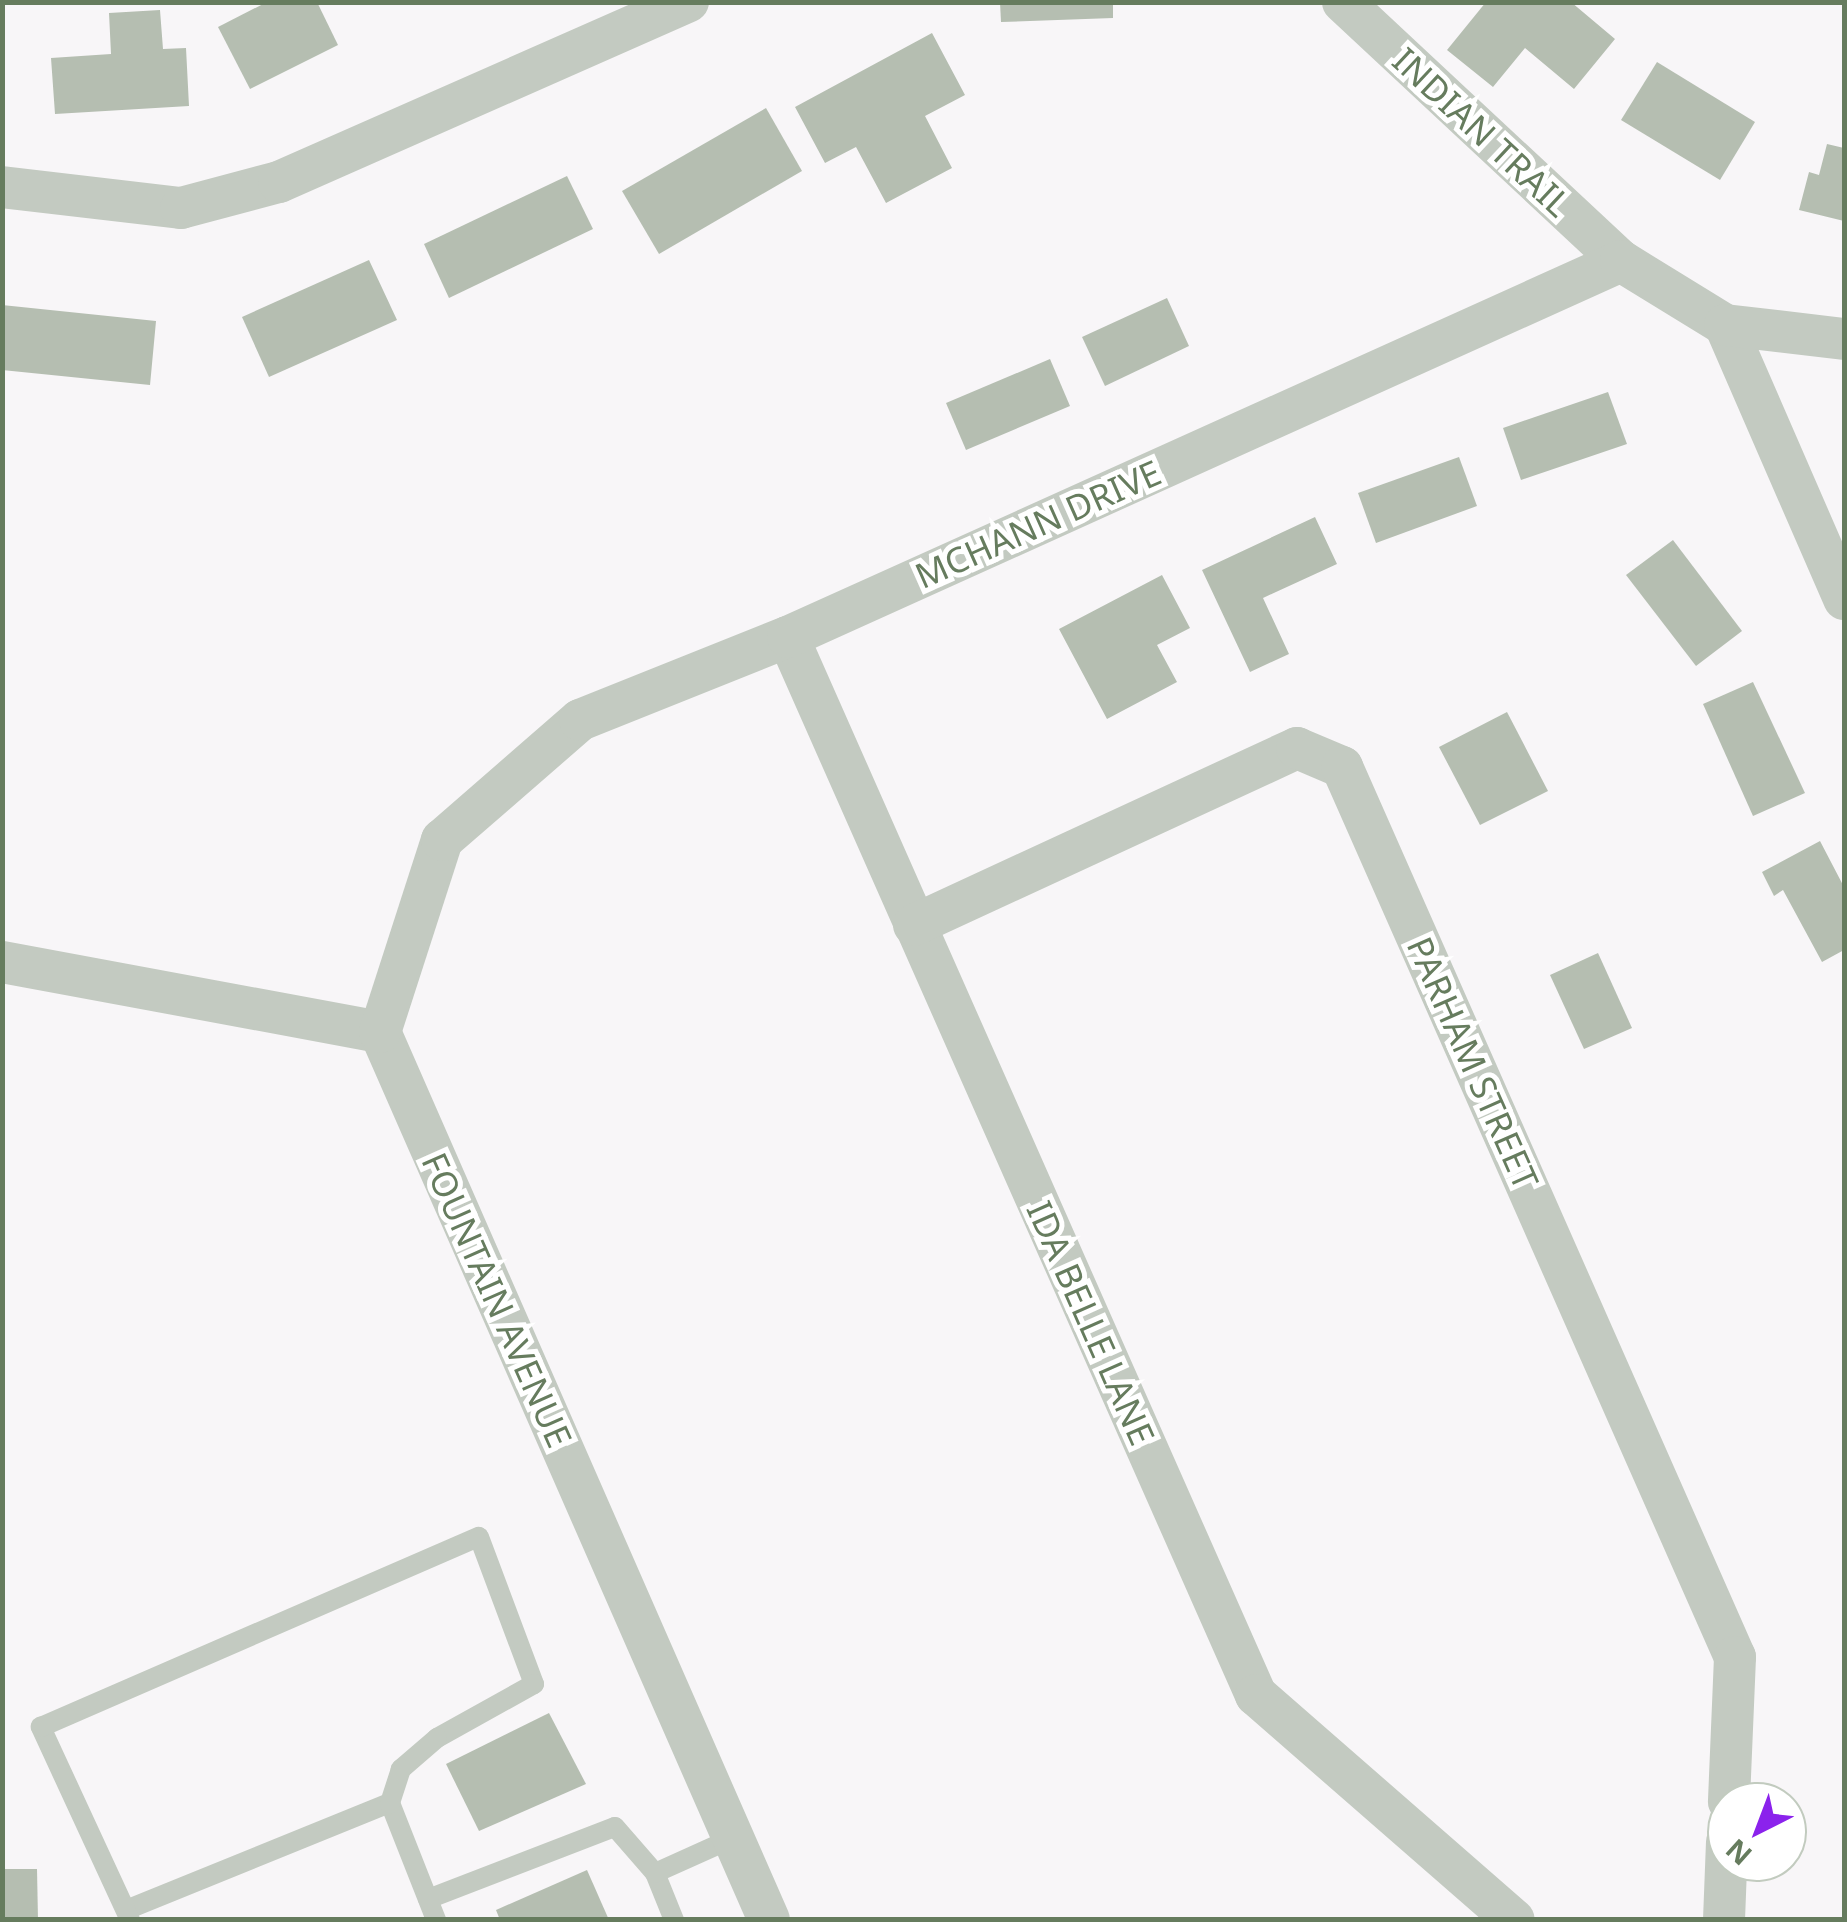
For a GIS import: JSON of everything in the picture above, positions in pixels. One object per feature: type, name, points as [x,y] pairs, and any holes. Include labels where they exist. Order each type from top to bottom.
[{"type":"street","points":[[2,187],[181,208],[279,182],[688,2]]},
{"type":"street","name":"INDIAN TRAIL","points":[[1343,2],[1621,260]]},
{"type":"street","points":[[1621,260],[1725,324],[1844,339]]},
{"type":"street","name":"MCHANN DRIVE","points":[[380,1032],[442,840],[580,720],[788,637],[1621,260]]},
{"type":"street","points":[[1725,324],[1844,598]]},
{"type":"street","name":"IDA BELLE LANE","points":[[788,637],[1256,1694],[1514,1920]]},
{"type":"street","name":"PARHAM STREET","points":[[914,926],[1297,748],[1342,767],[1734,1658],[1729,1782]]},
{"type":"street","points":[[2,962],[380,1032]]},
{"type":"street","name":"FOUNTAIN AVENUE","points":[[380,1032],[768,1920]]},
{"type":"street","points":[[1724,1920],[1725,1882]]},
{"type":"lane","points":[[390,1802],[128,1914],[41,1727],[479,1538],[534,1684],[437,1738],[401,1769],[390,1802],[436,1920]]},
{"type":"lane","points":[[428,1899],[615,1826],[655,1872],[674,1920]]},
{"type":"lane","points":[[655,1872],[733,1838]]},
{"type":"building","points":[[267,2],[317,2],[338,45],[250,89],[218,27]]},
{"type":"building","points":[[1000,2],[1113,2],[1113,18],[1001,22]]},
{"type":"building","points":[[1486,2],[1571,2],[1615,39],[1574,89],[1525,48],[1493,87],[1447,50]]},
{"type":"building","points":[[160,10],[163,49],[186,48],[189,106],[55,114],[51,58],[111,54],[109,13]]},
{"type":"building","points":[[932,33],[965,95],[925,116],[952,168],[886,203],[856,147],[825,163],[795,107]]},
{"type":"building","points":[[1657,62],[1755,122],[1720,180],[1621,120]]},
{"type":"building","points":[[766,108],[802,171],[659,254],[622,191]]},
{"type":"building","points":[[1827,144],[1844,148],[1844,221],[1799,210],[1809,172],[1819,175]]},
{"type":"building","points":[[567,176],[593,229],[449,298],[424,244]]},
{"type":"building","points":[[369,260],[397,320],[269,377],[242,317]]},
{"type":"building","points":[[1167,298],[1189,346],[1105,386],[1082,337]]},
{"type":"building","points":[[2,305],[156,321],[150,385],[2,370]]},
{"type":"building","points":[[1050,359],[1070,406],[966,450],[946,403]]},
{"type":"building","points":[[1608,392],[1627,444],[1521,480],[1503,428]]},
{"type":"building","points":[[1459,457],[1477,506],[1376,543],[1358,493]]},
{"type":"building","points":[[1315,517],[1337,564],[1263,598],[1289,654],[1250,672],[1202,570]]},
{"type":"building","points":[[1673,540],[1742,631],[1696,666],[1626,575]]},
{"type":"building","points":[[1162,575],[1190,628],[1157,645],[1177,682],[1107,719],[1059,629]]},
{"type":"building","points":[[1753,682],[1805,793],[1753,816],[1703,704]]},
{"type":"building","points":[[1507,712],[1548,791],[1480,825],[1439,747]]},
{"type":"building","points":[[1820,841],[1844,887],[1844,950],[1822,962],[1783,890],[1774,896],[1762,872]]},
{"type":"building","points":[[1598,953],[1632,1028],[1584,1049],[1550,975]]},
{"type":"building","points":[[549,1713],[586,1784],[479,1831],[446,1764]]},
{"type":"building","points":[[2,1869],[37,1869],[38,1920],[2,1920]]},
{"type":"building","points":[[587,1870],[609,1920],[500,1920],[496,1910]]}]
